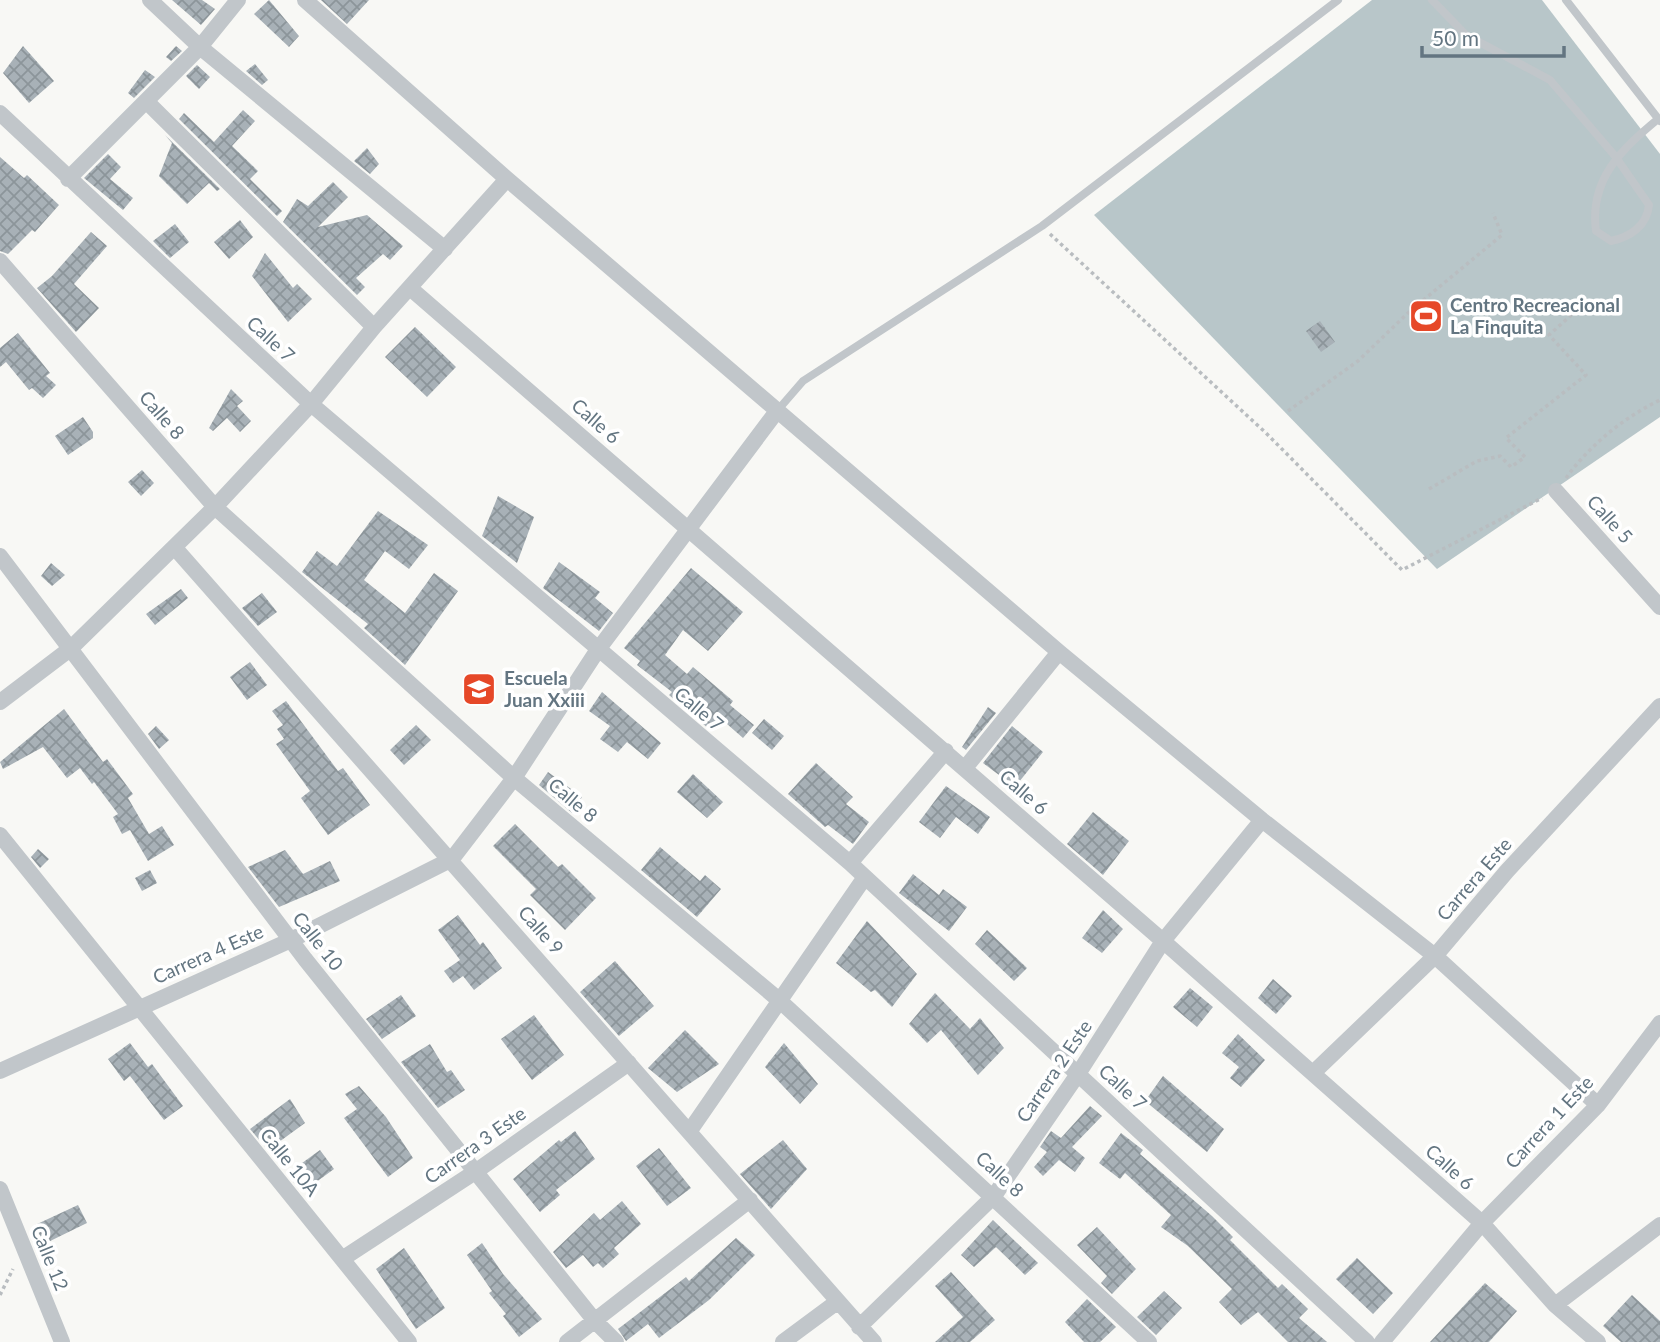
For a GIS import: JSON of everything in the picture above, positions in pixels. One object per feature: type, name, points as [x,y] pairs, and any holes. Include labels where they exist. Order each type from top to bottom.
[{"type":"street","points":[[150,0],[200,47],[445,249]]},
{"type":"street","points":[[68,179],[200,47],[238,0]]},
{"type":"street","points":[[305,0],[507,179],[1059,652],[1262,820],[1434,956],[1598,1105]]},
{"type":"street","points":[[147,102],[374,327]]},
{"type":"street","name":"Calle 7","points":[[0,113],[311,404],[597,651],[850,863],[1367,1342]]},
{"type":"street","points":[[0,702],[70,649],[215,507],[311,404],[374,327],[507,179]]},
{"type":"street","name":"Calle 8","points":[[0,261],[215,507],[514,778],[779,1000],[994,1196],[1140,1338]]},
{"type":"street","name":"Calle 6","points":[[410,288],[946,751],[1313,1073],[1482,1223],[1555,1305],[1598,1342]]},
{"type":"street","name":"Carrera 4 Este","points":[[0,1071],[291,940],[452,859],[514,778],[597,651],[777,411]]},
{"type":"street","name":"Calle 5","points":[[1556,491],[1660,607]]},
{"type":"street","name":"Calle 9","points":[[175,548],[452,859],[874,1342]]},
{"type":"street","name":"Calle 10","points":[[0,556],[291,940],[594,1321],[617,1342]]},
{"type":"street","points":[[965,768],[1059,652]]},
{"type":"street","name":"Carrera Este","points":[[1313,1073],[1434,956],[1507,871],[1660,706]]},
{"type":"street","points":[[850,863],[946,751]]},
{"type":"street","name":"Carrera 2 Este","points":[[859,1327],[994,1196],[1078,1074],[1163,941],[1262,820]]},
{"type":"street","name":"Calle 10A","points":[[0,835],[409,1342]]},
{"type":"street","points":[[689,1132],[865,877]]},
{"type":"street","name":"Carrera 1 Este","points":[[1382,1342],[1482,1223],[1598,1105],[1660,1023]]},
{"type":"street","name":"Carrera 3 Este","points":[[342,1259],[475,1172],[629,1063]]},
{"type":"street","name":"Calle 12","points":[[0,1189],[62,1342]]},
{"type":"street","points":[[567,1342],[750,1200]]},
{"type":"street","points":[[1555,1305],[1660,1225]]},
{"type":"street","points":[[783,1342],[837,1302]]},
{"type":"lane","points":[[777,411],[803,381],[1042,226],[1338,0]]},
{"type":"lane","points":[[1432,0],[1466,35],[1550,80],[1615,156],[1649,205],[1647,216],[1628,238],[1611,241],[1596,231],[1593,211],[1615,156],[1659,120],[1566,0]]},
{"type":"path","points":[[1287,411],[1358,361],[1409,312],[1502,235],[1493,212]]},
{"type":"path","points":[[1042,226],[1266,433],[1402,570],[1556,491],[1583,455],[1636,412],[1660,400]]},
{"type":"path","points":[[1429,488],[1477,461],[1500,456],[1511,467],[1525,457],[1506,438],[1586,375],[1549,335],[1578,309]]},
{"type":"path","points":[[0,1296],[23,1249]]},
{"type":"shaded area","name":"Centro Recreacional La Finquita","points":[[1372,0],[1542,0],[1660,154],[1660,417],[1437,569],[1094,215]]},
{"type":"building","points":[[172,0],[202,0],[215,9],[201,25]]},
{"type":"building","points":[[269,0],[299,36],[289,47],[254,14]]},
{"type":"building","points":[[321,0],[369,0],[347,24]]},
{"type":"building","points":[[23,46],[54,81],[29,103],[3,73]]},
{"type":"building","points":[[176,46],[182,51],[171,61],[166,57]]},
{"type":"building","points":[[255,64],[268,80],[262,85],[246,71]]},
{"type":"building","points":[[197,65],[210,77],[199,89],[186,76]]},
{"type":"building","points":[[145,70],[155,77],[134,98],[128,93]]},
{"type":"building","points":[[243,110],[255,121],[232,146],[258,171],[250,179],[282,211],[277,216],[179,119],[184,113],[214,142]]},
{"type":"building","points":[[165,135],[220,189],[217,191],[209,183],[187,204],[159,176],[172,143]]},
{"type":"building","points":[[367,148],[379,164],[370,174],[354,161]]},
{"type":"building","points":[[108,154],[121,167],[110,179],[133,198],[123,210],[84,178]]},
{"type":"building","points":[[0,157],[24,178],[27,175],[59,205],[35,232],[32,230],[8,254],[0,251]]},
{"type":"building","points":[[333,182],[348,197],[318,227],[367,215],[403,246],[390,260],[383,254],[356,278],[365,287],[357,295],[283,222],[297,199],[308,206]]},
{"type":"building","points":[[240,220],[253,237],[229,259],[214,242]]},
{"type":"building","points":[[175,224],[189,242],[170,258],[153,241]]},
{"type":"building","points":[[91,232],[107,246],[74,284],[99,308],[76,332],[37,288],[52,276]]},
{"type":"building","points":[[265,253],[293,288],[297,284],[312,299],[288,322],[252,276]]},
{"type":"building","points":[[1320,321],[1335,342],[1321,352],[1306,331]]},
{"type":"building","points":[[415,327],[456,367],[427,397],[385,357]]},
{"type":"building","points":[[18,333],[50,373],[46,376],[56,385],[43,398],[32,388],[29,390],[6,362],[0,367],[0,348]]},
{"type":"building","points":[[231,389],[243,401],[237,406],[251,421],[240,432],[227,418],[213,431],[209,428]]},
{"type":"building","points":[[83,417],[93,432],[93,438],[68,455],[55,436]]},
{"type":"building","points":[[142,470],[154,483],[141,496],[128,482]]},
{"type":"building","points":[[498,496],[534,517],[517,563],[482,536]]},
{"type":"building","points":[[378,511],[428,545],[409,569],[385,551],[364,580],[405,613],[434,573],[458,591],[405,665],[364,628],[368,624],[302,572],[317,551],[337,566]]},
{"type":"building","points":[[559,562],[600,592],[595,598],[613,613],[599,631],[543,588]]},
{"type":"building","points":[[51,563],[65,575],[52,586],[41,576]]},
{"type":"building","points":[[691,568],[743,612],[708,651],[683,630],[665,655],[687,674],[693,667],[733,701],[730,705],[754,725],[743,738],[719,717],[709,729],[669,695],[672,692],[637,665],[640,661],[624,648]]},
{"type":"building","points":[[181,589],[188,598],[155,625],[146,614]]},
{"type":"building","points":[[262,593],[277,612],[258,626],[242,608]]},
{"type":"building","points":[[250,662],[267,685],[247,700],[230,677]]},
{"type":"building","points":[[602,692],[661,743],[648,759],[627,742],[618,752],[600,739],[610,726],[589,711]]},
{"type":"building","points":[[286,701],[338,771],[343,768],[370,805],[328,835],[301,798],[310,791],[276,744],[284,739],[277,729],[283,725],[272,711]]},
{"type":"building","points":[[988,707],[996,713],[966,750],[962,747]]},
{"type":"building","points":[[64,709],[103,762],[107,759],[133,794],[128,798],[149,834],[162,826],[174,845],[148,861],[130,830],[122,834],[113,817],[118,814],[94,782],[92,784],[80,768],[67,778],[43,747],[3,769],[0,762]]},
{"type":"building","points":[[764,719],[784,736],[772,750],[752,733]]},
{"type":"building","points":[[416,725],[431,740],[404,765],[390,750]]},
{"type":"building","points":[[156,726],[169,740],[159,749],[148,734]]},
{"type":"building","points":[[1012,726],[1043,752],[1015,787],[983,763]]},
{"type":"building","points":[[816,763],[853,797],[846,804],[869,822],[853,844],[828,825],[825,827],[788,794]]},
{"type":"building","points":[[548,772],[582,797],[572,813],[539,785]]},
{"type":"building","points":[[693,774],[723,802],[707,818],[677,792]]},
{"type":"building","points":[[946,786],[990,817],[978,834],[956,817],[940,838],[919,822]]},
{"type":"building","points":[[1093,812],[1129,841],[1103,875],[1067,844]]},
{"type":"building","points":[[515,824],[558,867],[562,864],[596,898],[565,930],[530,895],[536,889],[493,846]]},
{"type":"building","points":[[660,847],[700,881],[705,875],[721,889],[697,917],[641,870]]},
{"type":"building","points":[[38,849],[49,859],[40,868],[31,857]]},
{"type":"building","points":[[285,850],[303,874],[330,861],[340,881],[279,907],[248,867]]},
{"type":"building","points":[[150,870],[157,883],[142,891],[135,878]]},
{"type":"building","points":[[913,874],[939,895],[943,889],[967,907],[949,931],[899,893]]},
{"type":"building","points":[[1103,910],[1123,929],[1102,953],[1082,938]]},
{"type":"building","points":[[458,915],[480,945],[483,942],[502,968],[474,990],[463,976],[453,983],[444,971],[460,960],[438,930]]},
{"type":"building","points":[[867,921],[917,974],[892,1007],[875,990],[871,992],[836,963]]},
{"type":"building","points":[[987,930],[1027,968],[1014,981],[975,944]]},
{"type":"building","points":[[615,961],[654,1006],[619,1036],[580,992]]},
{"type":"building","points":[[1273,979],[1292,996],[1276,1014],[1258,998]]},
{"type":"building","points":[[1190,988],[1213,1007],[1197,1027],[1173,1007]]},
{"type":"building","points":[[935,993],[970,1029],[980,1018],[1004,1048],[978,1075],[941,1030],[927,1043],[909,1024]]},
{"type":"building","points":[[401,995],[416,1016],[382,1039],[366,1019]]},
{"type":"building","points":[[534,1015],[564,1055],[532,1080],[501,1039]]},
{"type":"building","points":[[685,1030],[719,1064],[677,1092],[648,1068]]},
{"type":"building","points":[[1238,1034],[1265,1060],[1241,1087],[1230,1078],[1239,1067],[1222,1053]]},
{"type":"building","points":[[130,1043],[148,1067],[152,1064],[183,1106],[164,1120],[130,1076],[124,1081],[108,1059]]},
{"type":"building","points":[[784,1043],[818,1084],[800,1104],[765,1067]]},
{"type":"building","points":[[430,1044],[447,1072],[451,1070],[465,1090],[438,1108],[401,1062]]},
{"type":"building","points":[[1163,1076],[1224,1129],[1207,1152],[1145,1101]]},
{"type":"building","points":[[359,1086],[386,1117],[413,1158],[388,1177],[344,1118],[357,1109],[345,1094]]},
{"type":"building","points":[[290,1099],[305,1123],[268,1150],[250,1129]]},
{"type":"building","points":[[1090,1106],[1102,1116],[1072,1147],[1085,1158],[1075,1172],[1059,1160],[1043,1176],[1034,1167],[1047,1152],[1040,1147],[1051,1131],[1061,1138]]},
{"type":"building","points":[[575,1131],[595,1159],[556,1190],[560,1195],[540,1212],[513,1179],[559,1140],[561,1142]]},
{"type":"building","points":[[1121,1133],[1143,1150],[1140,1154],[1212,1216],[1233,1237],[1230,1240],[1278,1288],[1282,1284],[1308,1309],[1299,1318],[1327,1342],[1288,1342],[1258,1312],[1241,1325],[1219,1302],[1232,1289],[1188,1246],[1161,1227],[1171,1215],[1125,1173],[1120,1179],[1099,1163]]},
{"type":"building","points":[[783,1140],[807,1169],[771,1209],[740,1174]]},
{"type":"building","points":[[659,1148],[691,1188],[667,1206],[636,1166]]},
{"type":"building","points":[[320,1150],[334,1169],[308,1188],[303,1180],[296,1185],[287,1174]]},
{"type":"building","points":[[622,1201],[641,1224],[614,1248],[619,1254],[603,1268],[598,1263],[593,1267],[583,1255],[566,1268],[553,1252],[594,1213],[600,1220]]},
{"type":"building","points":[[78,1205],[87,1223],[44,1244],[35,1225]]},
{"type":"building","points":[[993,1220],[1038,1263],[1025,1275],[996,1247],[974,1267],[961,1255]]},
{"type":"building","points":[[1097,1227],[1136,1269],[1112,1294],[1101,1283],[1107,1276],[1077,1245]]},
{"type":"building","points":[[736,1238],[755,1255],[709,1300],[659,1338],[648,1324],[626,1341],[618,1329],[686,1277],[689,1281]]},
{"type":"building","points":[[482,1243],[503,1274],[542,1319],[519,1337],[503,1316],[506,1314],[489,1293],[492,1291],[467,1255]]},
{"type":"building","points":[[404,1248],[445,1308],[416,1329],[376,1269]]},
{"type":"building","points":[[1357,1258],[1393,1293],[1373,1314],[1336,1279]]},
{"type":"building","points":[[951,1272],[995,1320],[970,1342],[935,1342],[963,1317],[935,1286]]},
{"type":"building","points":[[1485,1283],[1517,1311],[1489,1342],[1430,1342]]},
{"type":"building","points":[[1164,1291],[1182,1308],[1156,1335],[1137,1317]]},
{"type":"building","points":[[1632,1295],[1660,1321],[1660,1342],[1621,1342],[1603,1326]]},
{"type":"building","points":[[1087,1299],[1116,1327],[1100,1342],[1084,1342],[1065,1322]]},
{"type":"place","name":"Centro Recreacional La Finquita","points":[[1426,316]]},
{"type":"place","name":"Escuela Juan Xxiii","points":[[479,689]]}]
